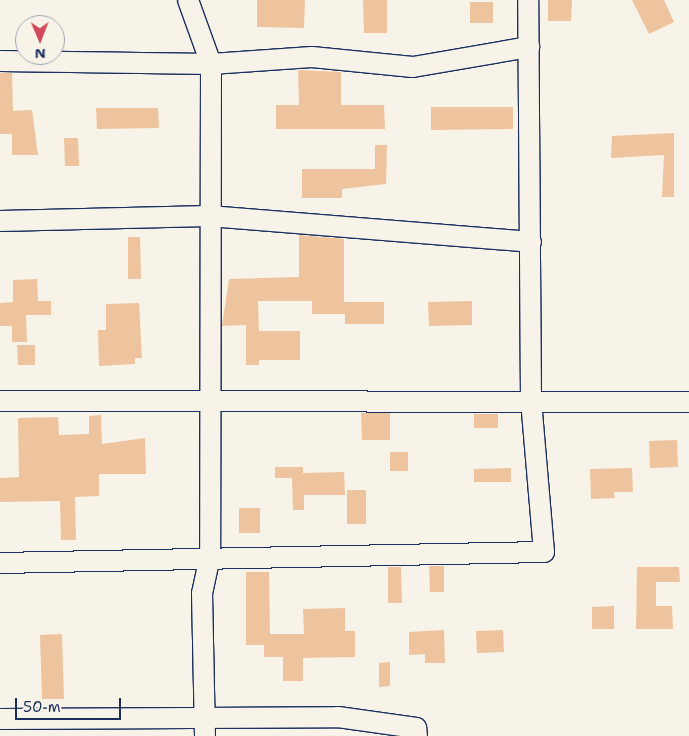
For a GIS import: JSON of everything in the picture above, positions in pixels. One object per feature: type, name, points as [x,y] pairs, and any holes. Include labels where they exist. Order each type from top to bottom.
[{"type":"street","points":[[188,0],[211,64],[209,216],[213,399],[210,556],[202,593],[205,727]]},
{"type":"street","points":[[0,563],[210,556],[544,552],[532,399],[528,0]]},
{"type":"street","points":[[0,62],[211,64],[312,57],[413,67],[529,47]]},
{"type":"street","points":[[0,221],[209,216],[531,242]]},
{"type":"street","points":[[0,401],[532,399],[689,402]]},
{"type":"street","points":[[0,719],[205,727],[338,717],[416,728],[417,736]]},
{"type":"building","points":[[257,0],[305,0],[304,28],[257,27]]},
{"type":"building","points":[[363,0],[387,0],[387,33],[364,33]]},
{"type":"building","points":[[548,0],[572,0],[571,21],[548,21]]},
{"type":"building","points":[[632,0],[664,0],[674,22],[649,34]]},
{"type":"building","points":[[470,2],[493,2],[493,23],[470,23]]},
{"type":"building","points":[[298,70],[341,72],[341,105],[384,105],[385,129],[276,129],[276,105],[299,105]]},
{"type":"building","points":[[0,73],[12,73],[13,111],[32,110],[38,155],[12,155],[12,134],[0,134]]},
{"type":"building","points":[[431,107],[513,107],[513,129],[431,130]]},
{"type":"building","points":[[96,108],[158,108],[159,128],[97,129]]},
{"type":"building","points":[[674,133],[674,197],[662,197],[664,155],[611,158],[612,136]]},
{"type":"building","points":[[64,138],[78,138],[79,166],[65,166]]},
{"type":"building","points":[[375,145],[387,145],[386,184],[342,189],[342,198],[302,198],[302,169],[375,169]]},
{"type":"building","points":[[299,235],[344,239],[344,302],[384,302],[384,324],[345,324],[345,314],[312,314],[312,301],[258,301],[259,331],[300,331],[300,360],[259,360],[259,365],[246,365],[246,325],[222,326],[229,279],[299,277]]},
{"type":"building","points":[[128,237],[140,237],[141,279],[128,279]]},
{"type":"building","points":[[37,279],[38,301],[51,301],[51,315],[26,315],[27,342],[12,342],[12,326],[0,326],[0,303],[13,302],[13,280]]},
{"type":"building","points":[[472,301],[472,325],[429,326],[428,302]]},
{"type":"building","points":[[139,303],[142,358],[135,358],[135,364],[99,366],[98,330],[106,330],[106,304]]},
{"type":"building","points":[[17,345],[35,345],[35,365],[18,365]]},
{"type":"building","points":[[361,413],[390,413],[390,440],[362,440]]},
{"type":"building","points":[[474,414],[498,414],[498,428],[474,428]]},
{"type":"building","points":[[101,415],[102,444],[145,438],[146,474],[99,474],[99,496],[75,497],[76,540],[61,540],[60,501],[0,502],[0,478],[19,477],[18,418],[58,417],[59,435],[89,434],[89,416]]},
{"type":"building","points":[[677,440],[678,467],[650,468],[649,441]]},
{"type":"building","points":[[390,452],[408,452],[408,471],[390,471]]},
{"type":"building","points":[[275,467],[303,467],[303,473],[344,472],[345,495],[304,495],[304,510],[293,510],[292,478],[275,478]]},
{"type":"building","points":[[511,468],[511,482],[474,482],[474,469]]},
{"type":"building","points":[[632,468],[633,492],[614,492],[615,498],[591,499],[590,469]]},
{"type":"building","points":[[347,490],[366,490],[366,524],[347,524]]},
{"type":"building","points":[[239,508],[260,508],[260,533],[239,533]]},
{"type":"building","points":[[429,566],[444,566],[444,592],[430,592]]},
{"type":"building","points":[[388,567],[401,567],[402,603],[388,603]]},
{"type":"building","points":[[637,567],[679,567],[680,582],[656,582],[656,606],[672,606],[673,629],[636,629]]},
{"type":"building","points":[[246,572],[269,572],[270,634],[304,634],[303,609],[345,608],[345,631],[355,631],[355,657],[303,658],[303,681],[283,681],[283,657],[264,657],[264,645],[246,645]]},
{"type":"building","points":[[614,606],[614,629],[592,629],[592,607]]},
{"type":"building","points":[[444,630],[445,663],[425,663],[425,654],[409,655],[409,632]]},
{"type":"building","points":[[503,630],[504,652],[477,653],[476,631]]},
{"type":"building","points":[[62,634],[64,699],[42,699],[40,635]]},
{"type":"building","points":[[390,662],[390,686],[379,687],[379,663]]}]
